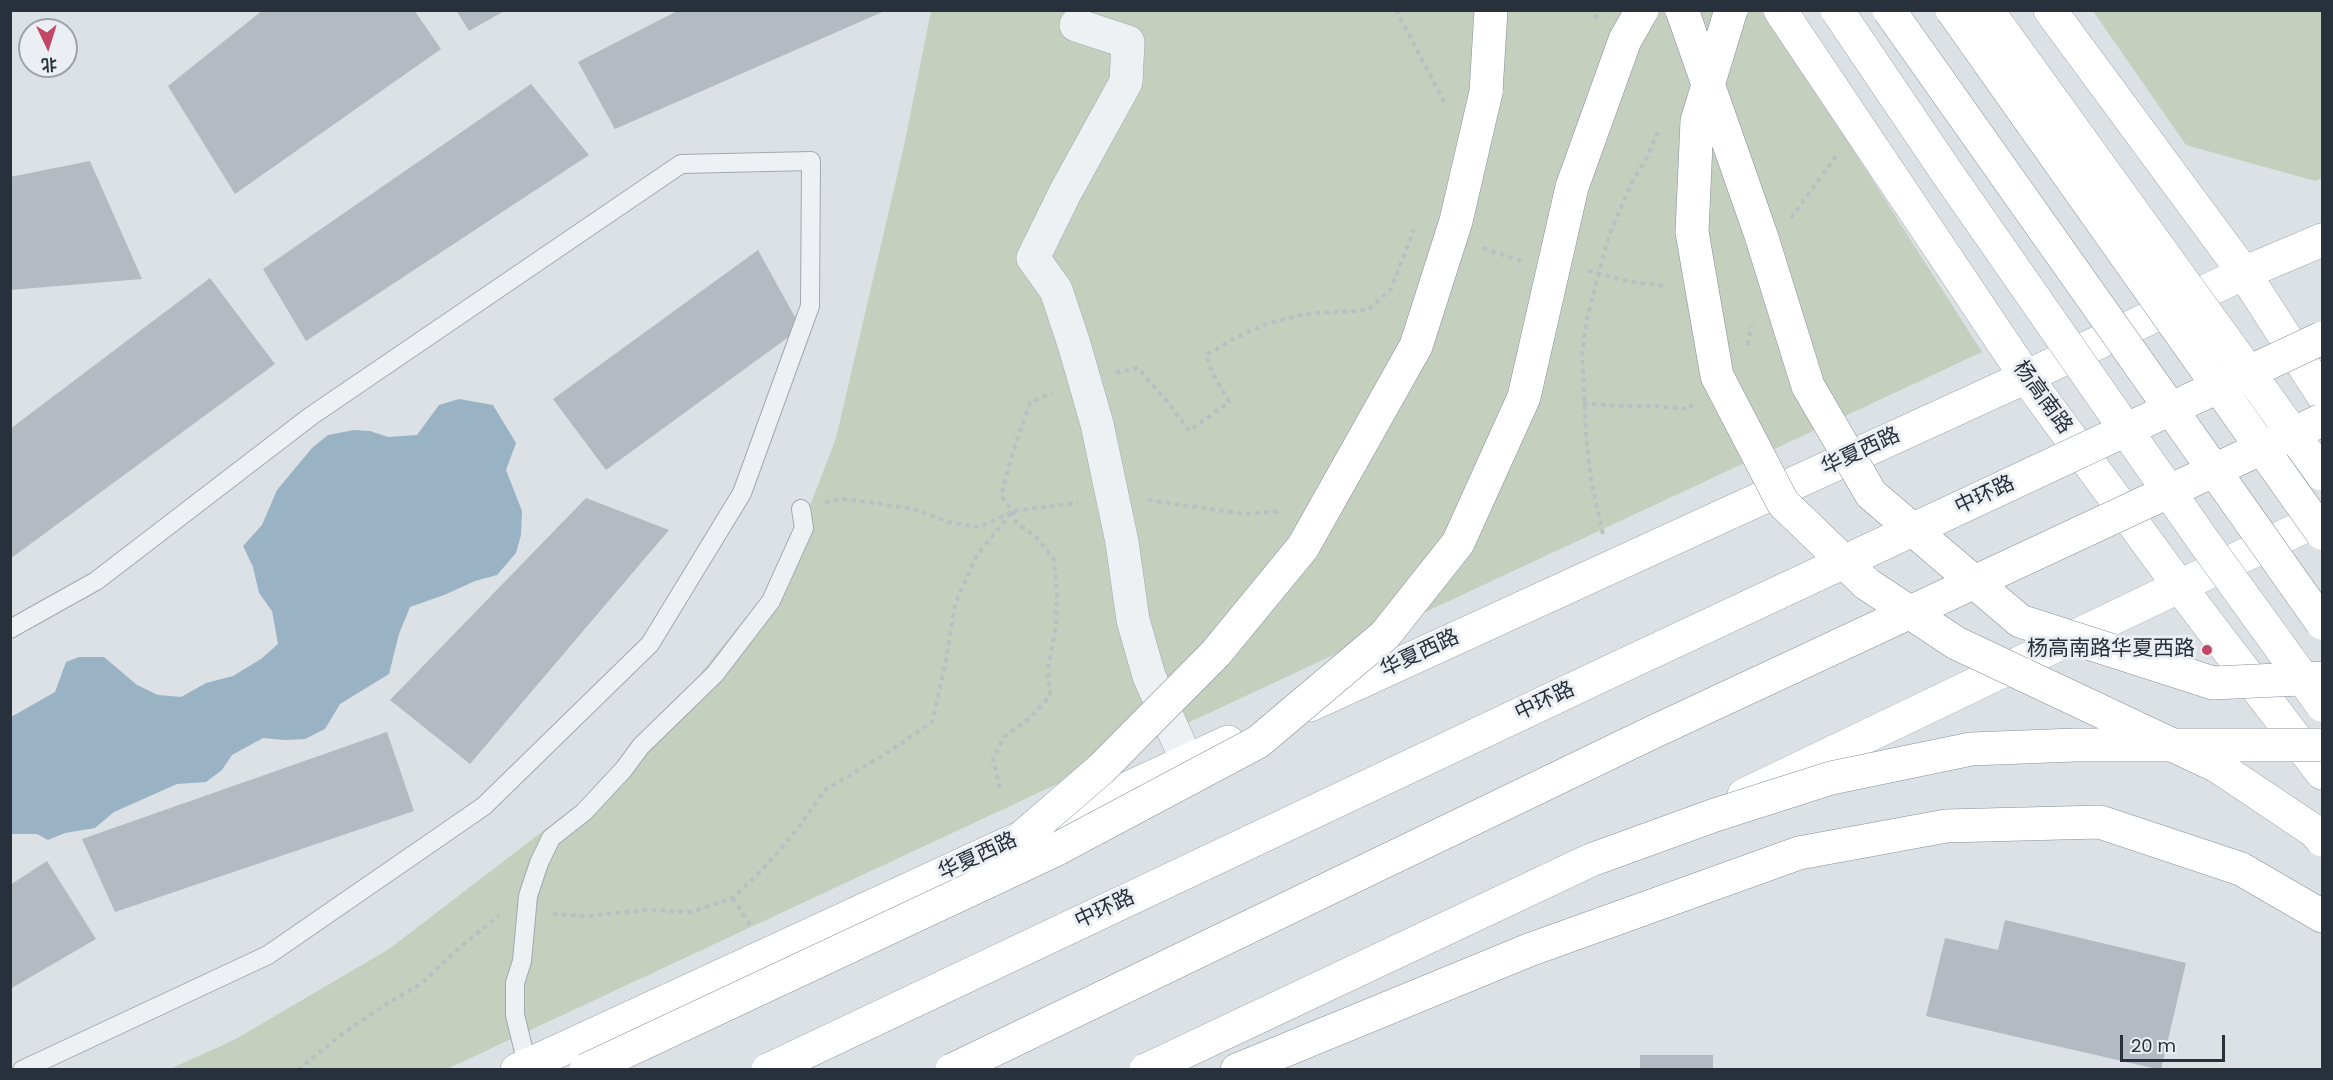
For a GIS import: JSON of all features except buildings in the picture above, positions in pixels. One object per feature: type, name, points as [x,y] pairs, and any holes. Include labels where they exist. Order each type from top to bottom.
[{"type":"main road","points":[[952,897],[1101,769],[1216,653],[1303,547],[1416,346],[1456,220],[1486,92],[1491,10]]},
{"type":"main road","points":[[586,1070],[1057,849],[1258,742],[1385,635],[1458,543],[1524,397],[1572,187],[1625,40],[1642,10]]},
{"type":"main road","points":[[1682,10],[1761,235],[1808,386],[1871,494],[2020,621],[2213,683],[2322,678]]},
{"type":"main road","points":[[1731,10],[1697,121],[1692,232],[1717,376],[1783,503],[1867,584],[1956,643],[2217,766],[2314,831],[2322,840]]},
{"type":"main road","name":"杨高南路","points":[[1780,10],[2026,377],[2180,587],[2322,773]]},
{"type":"main road","points":[[1837,10],[2195,529],[2322,705]]},
{"type":"main road","points":[[1889,10],[2322,623]]},
{"type":"main road","points":[[1952,10],[2322,533]]},
{"type":"main road","points":[[1987,10],[2322,474]]},
{"type":"main road","points":[[2050,10],[2244,273],[2322,394]]},
{"type":"main road","name":"华夏西路","points":[[522,1067],[2026,377],[2244,273],[2322,240]]},
{"type":"main road","name":"中环路","points":[[768,1070],[2322,338]]},
{"type":"main road","points":[[952,1070],[1651,733],[2322,420]]},
{"type":"main road","points":[[1165,1070],[2322,518]]},
{"type":"main road","points":[[1146,1070],[1591,860],[1715,815],[1831,778],[1971,748],[2075,745],[2322,745]]},
{"type":"main road","points":[[1237,1070],[1529,950],[1799,853],[1946,826],[2100,822],[2241,869],[2322,916]]},
{"type":"street","points":[[1076,25],[1128,42],[1126,82],[1066,191],[1033,258],[1056,290],[1085,381],[1097,424],[1122,542],[1132,620],[1149,676],[1187,761]]},
{"type":"lane","points":[[10,629],[96,581],[311,416],[681,164],[811,161],[810,306],[742,493],[650,644],[484,806],[268,955],[22,1070]]},
{"type":"lane","points":[[522,1067],[515,1015],[515,983],[522,961],[528,896],[539,863],[551,838],[584,812],[618,776],[641,746],[715,674],[771,601],[804,528],[801,509]]},
{"type":"path","points":[[1396,10],[1450,112]]},
{"type":"path","points":[[1594,21],[1598,10]]},
{"type":"path","points":[[1611,566],[1591,480],[1583,403],[1582,352],[1588,314],[1609,235],[1656,135],[1669,123]]},
{"type":"path","points":[[1000,788],[993,759],[1004,737],[1032,716],[1050,696],[1048,669],[1056,626],[1057,596],[1054,559],[1036,537],[1016,522],[1013,511],[1001,496],[1029,403],[1060,387],[1138,368],[1189,431],[1229,402],[1213,374],[1206,355],[1264,325],[1304,314],[1368,310],[1391,289],[1416,226]]},
{"type":"path","points":[[1480,248],[1523,262],[1525,250]]},
{"type":"path","points":[[1577,270],[1598,273]]},
{"type":"path","points":[[1583,403],[1689,409],[1695,400]]},
{"type":"path","points":[[801,509],[842,499],[916,510],[948,522],[979,527],[1013,511],[1112,499],[1160,501],[1199,509],[1245,514],[1290,511]]},
{"type":"path","points":[[298,1070],[341,1035],[421,984],[461,946],[505,911],[589,916],[645,910],[690,912],[733,898],[763,869],[795,832],[825,790],[887,753],[932,722],[945,666],[955,604],[977,555],[1013,511]]},
{"type":"green space","points":[[931,11],[1761,11],[1786,44],[1982,352],[447,1069],[168,1070],[234,1040],[389,949],[624,769],[787,566],[836,438],[904,146]]},
{"type":"green space","points":[[2093,11],[2322,11],[2322,178],[2315,181],[2186,145]]},
{"type":"water","points":[[459,399],[493,405],[516,443],[506,470],[522,511],[521,535],[516,553],[497,575],[475,581],[410,607],[399,634],[389,674],[340,704],[325,729],[305,739],[263,738],[232,755],[222,770],[206,782],[177,784],[114,812],[95,828],[65,833],[48,840],[37,834],[11,834],[11,717],[55,692],[66,662],[79,657],[104,657],[137,685],[158,695],[181,697],[206,683],[233,676],[261,659],[278,644],[272,611],[259,593],[253,567],[243,546],[262,525],[277,490],[312,448],[328,435],[354,430],[370,431],[388,437],[417,435],[439,405]]},
{"type":"place","name":"杨高南路华夏西路","points":[[2207,650]]}]
